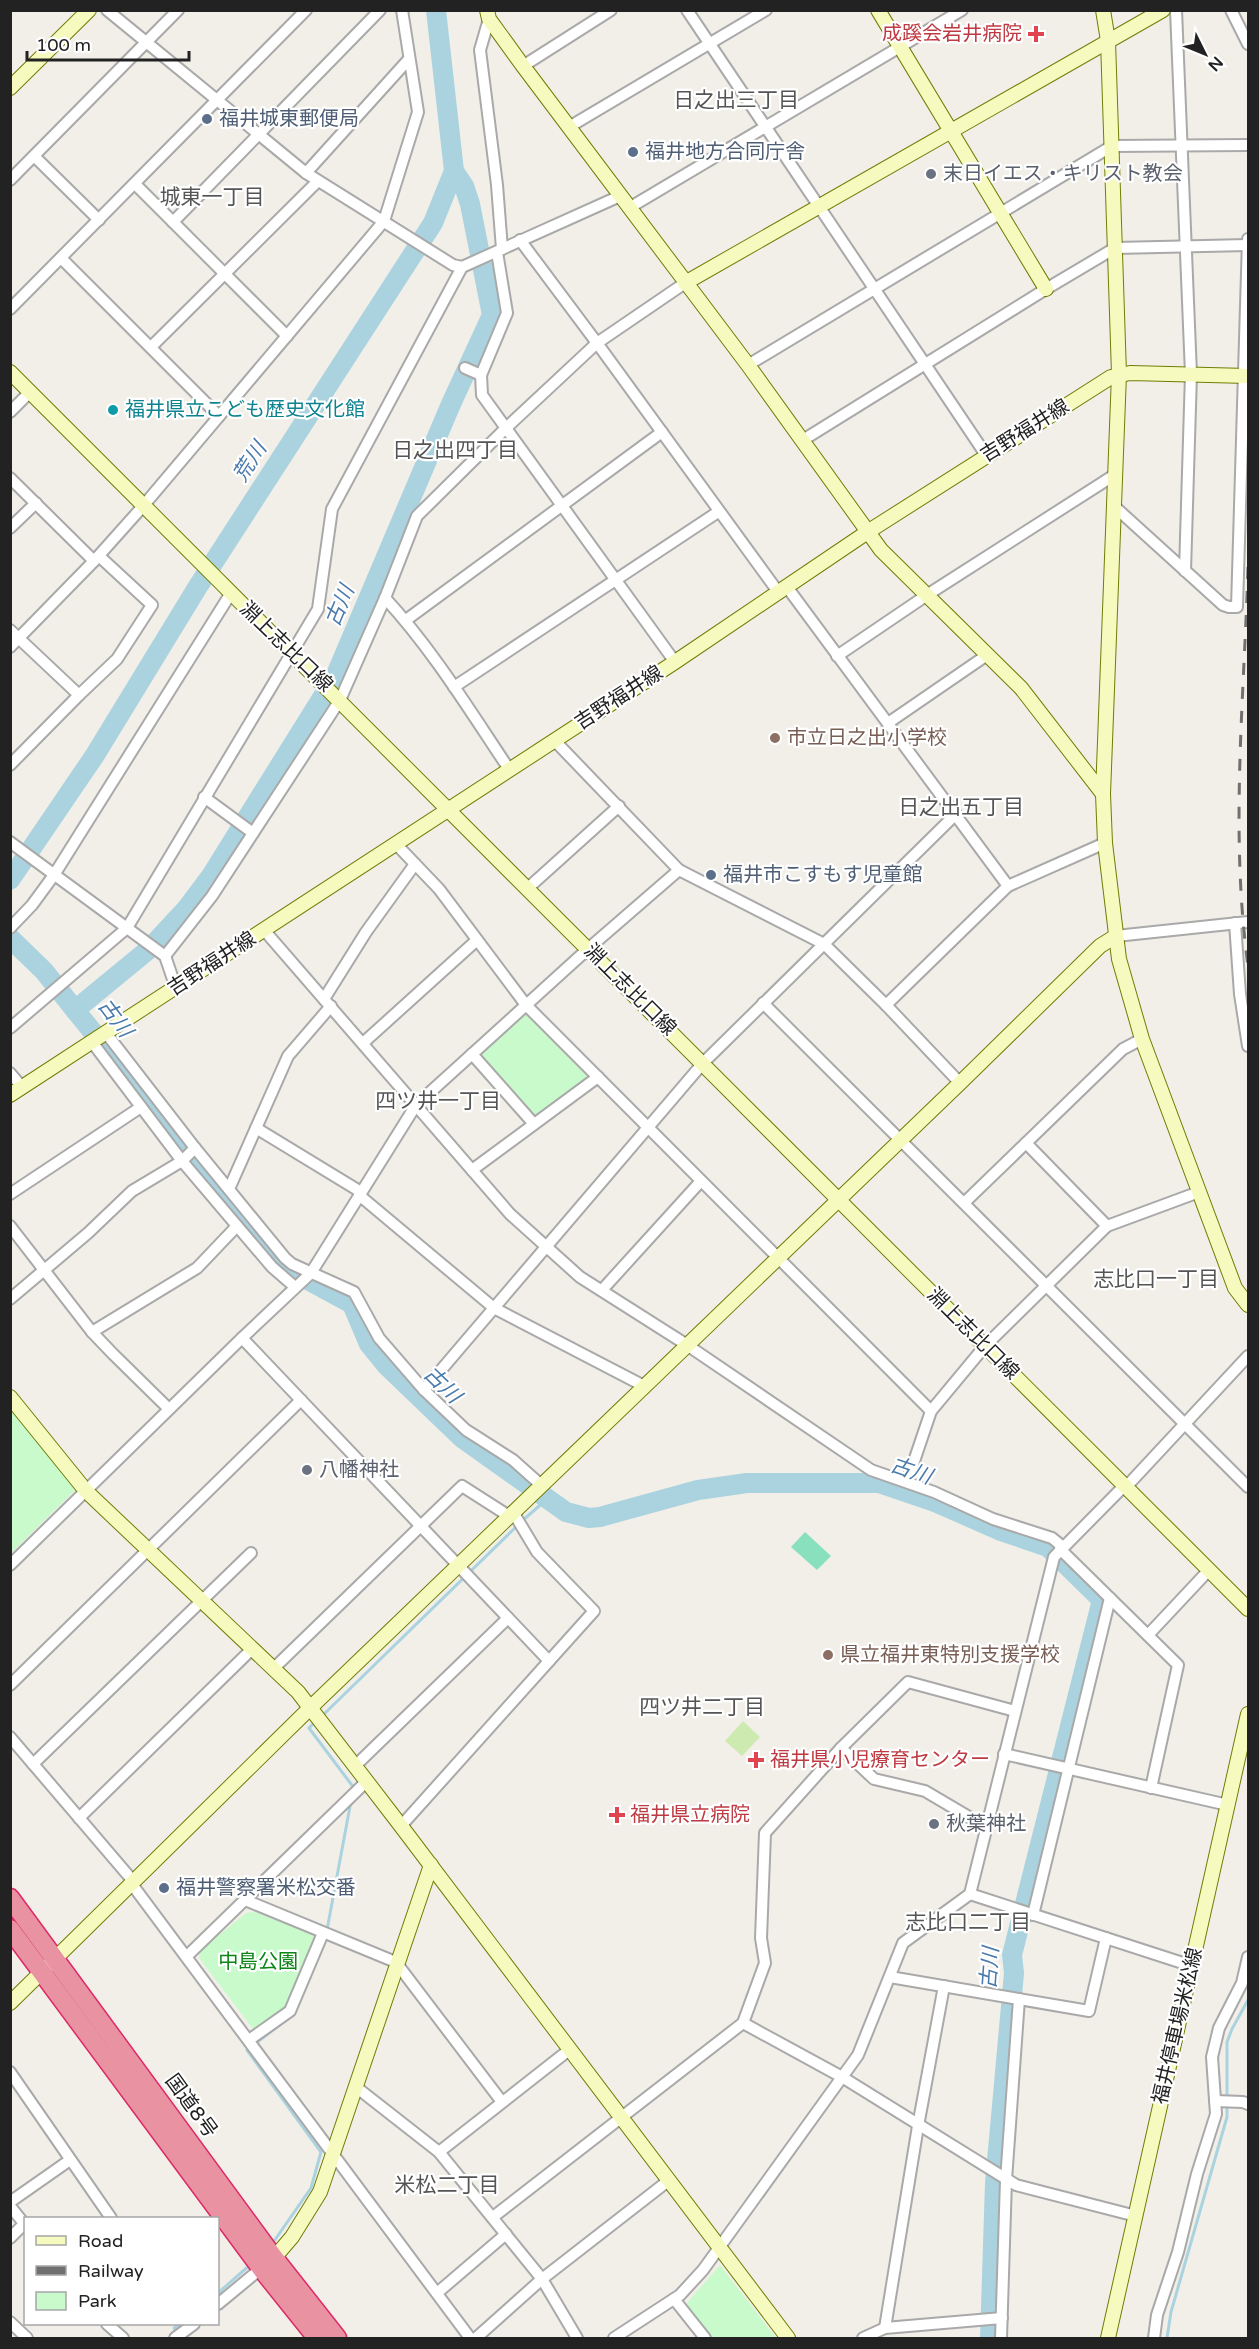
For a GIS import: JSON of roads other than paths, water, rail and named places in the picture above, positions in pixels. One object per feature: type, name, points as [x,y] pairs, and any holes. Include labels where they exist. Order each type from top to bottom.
[{"type":"highway","name":"国道8号","points":[[10,1898],[55,1958],[268,2263],[317,2338]]},
{"type":"highway","name":"国道8号","points":[[10,1929],[268,2263],[337,2338]]},
{"type":"street","points":[[10,88],[89,10]]},
{"type":"street","points":[[107,10],[306,173],[453,265],[466,265],[620,196]]},
{"type":"street","points":[[10,180],[178,10]]},
{"type":"street","points":[[173,222],[380,10]]},
{"type":"street","points":[[10,647],[97,558],[144,505],[384,221],[418,112],[402,10]]},
{"type":"street","points":[[523,66],[596,14],[611,10]]},
{"type":"street","points":[[687,10],[986,455]]},
{"type":"street","points":[[569,127],[766,10]]},
{"type":"street","points":[[878,10],[1046,289]]},
{"type":"street","points":[[629,208],[962,10]]},
{"type":"street","points":[[1103,10],[1107,41],[1112,146],[1119,374],[1103,794],[1105,843],[1119,959],[1142,1039],[1235,1288],[1248,1305]]},
{"type":"street","points":[[162,954],[212,896],[333,693],[385,598],[417,516],[506,428],[597,343],[685,283],[1163,10]]},
{"type":"street","points":[[1176,10],[1191,374],[1185,571]]},
{"type":"street","points":[[1231,10],[1248,44]]},
{"type":"street","points":[[10,309],[217,100],[298,13]]},
{"type":"street","points":[[488,15],[523,66],[748,365],[881,550],[1021,688],[1103,794]]},
{"type":"street","points":[[488,15],[480,50],[497,185],[497,252],[507,314],[478,374],[482,395],[675,662]]},
{"type":"street","points":[[306,173],[409,59]]},
{"type":"street","points":[[748,365],[1112,146],[1248,145]]},
{"type":"street","points":[[34,156],[99,220]]},
{"type":"street","points":[[151,347],[318,181]]},
{"type":"street","points":[[135,184],[286,336]]},
{"type":"street","points":[[1115,507],[1226,606],[1243,607],[1248,239]]},
{"type":"street","points":[[520,240],[662,432],[718,512],[837,656],[1008,886]]},
{"type":"street","points":[[803,440],[1115,248],[1248,245]]},
{"type":"street","points":[[62,258],[219,416]]},
{"type":"street","points":[[10,1028],[127,928],[318,609],[332,509],[466,265]]},
{"type":"street","points":[[465,368],[478,374]]},
{"type":"street","name":"淵上志比口線","points":[[10,372],[1248,1609]]},
{"type":"street","points":[[1119,374],[1246,376]]},
{"type":"street","name":"吉野福井線","points":[[16,1091],[675,662],[869,531],[986,455],[1119,374]]},
{"type":"street","points":[[10,412],[30,392]]},
{"type":"street","points":[[406,620],[662,432]]},
{"type":"street","points":[[837,656],[927,595],[1116,474]]},
{"type":"street","points":[[10,478],[152,605],[117,659],[10,765]]},
{"type":"street","points":[[10,528],[36,503]]},
{"type":"street","points":[[454,687],[718,512]]},
{"type":"street","points":[[10,928],[32,905],[54,875],[231,593]]},
{"type":"street","points":[[385,598],[406,620],[509,770]]},
{"type":"street","points":[[10,630],[79,695]]},
{"type":"street","points":[[888,723],[987,655]]},
{"type":"street","points":[[554,740],[679,870],[824,944],[960,1083]]},
{"type":"street","points":[[204,797],[251,831]]},
{"type":"street","points":[[528,888],[619,806]]},
{"type":"street","points":[[424,1390],[703,1063],[956,814]]},
{"type":"street","points":[[10,842],[162,954],[176,988]]},
{"type":"street","points":[[886,1005],[1008,886],[1105,843]]},
{"type":"street","points":[[396,844],[440,889],[526,1005],[931,1411]]},
{"type":"street","points":[[229,1189],[288,1056],[327,1003],[366,933],[415,864]]},
{"type":"street","points":[[10,1565],[311,1273],[416,1105],[589,948],[679,870]]},
{"type":"street","points":[[10,2003],[310,1708],[1100,946],[1116,936],[1248,922]]},
{"type":"street","points":[[1236,923],[1240,994],[1248,1046]]},
{"type":"street","points":[[264,930],[510,1214],[580,1276],[687,1345],[871,1470],[934,1492],[993,1519],[1052,1538],[1178,1665],[1151,1788]]},
{"type":"street","points":[[363,1043],[477,940]]},
{"type":"street","points":[[763,1003],[1248,1487]]},
{"type":"street","points":[[106,1033],[195,1148],[285,1258],[311,1273],[354,1292],[379,1338],[424,1390],[466,1430],[513,1460],[541,1485]]},
{"type":"street","points":[[964,1203],[1123,1049],[1142,1039]]},
{"type":"street","points":[[92,1042],[182,1161],[272,1267],[295,1287]]},
{"type":"street","points":[[472,1054],[534,1124]]},
{"type":"street","points":[[10,1072],[16,1091]]},
{"type":"street","points":[[472,1170],[598,1077]]},
{"type":"street","points":[[10,1194],[141,1107]]},
{"type":"street","points":[[256,1128],[360,1194],[494,1308],[644,1386]]},
{"type":"street","points":[[1026,1143],[1107,1226]]},
{"type":"street","points":[[10,1299],[44,1272],[132,1191],[182,1161],[195,1148]]},
{"type":"street","points":[[602,1290],[701,1181]]},
{"type":"street","points":[[907,1482],[931,1411],[985,1346],[1107,1226],[1198,1192]]},
{"type":"street","points":[[10,1226],[92,1332],[169,1409]]},
{"type":"street","points":[[92,1332],[197,1268],[237,1226]]},
{"type":"street","points":[[242,1338],[549,1661]]},
{"type":"street","points":[[614,2338],[674,2300],[720,2249],[858,2055],[903,1943],[970,1894],[1054,1557],[1185,1424],[1248,1356]]},
{"type":"street","points":[[10,1397],[86,1491],[298,1692],[788,2338]]},
{"type":"street","points":[[10,1684],[301,1400]]},
{"type":"street","points":[[273,1669],[462,1486],[511,1514],[537,1552],[594,1611],[401,1826]]},
{"type":"street","points":[[33,1764],[250,1553]]},
{"type":"street","points":[[1148,1635],[1209,1570]]},
{"type":"street","points":[[1033,1915],[1110,1598]]},
{"type":"street","points":[[355,1766],[508,1618]]},
{"type":"street","points":[[79,1818],[252,1649]]},
{"type":"street","points":[[493,2217],[743,2023],[765,1963],[761,1938],[765,1833],[841,1748],[908,1682],[1015,1711]]},
{"type":"street","name":"福井停車場米松線","points":[[1108,2338],[1248,1714]]},
{"type":"street","points":[[10,1737],[132,1882],[470,2338]]},
{"type":"street","points":[[841,1748],[874,1779],[925,1791],[986,1827]]},
{"type":"street","points":[[1004,1754],[1228,1806]]},
{"type":"street","points":[[187,1956],[367,1781]]},
{"type":"street","points":[[219,2303],[268,2263],[292,2237],[320,2192],[431,1865]]},
{"type":"street","points":[[970,1894],[1192,1966]]},
{"type":"street","points":[[244,1900],[398,1964],[502,2102]]},
{"type":"street","points":[[249,2040],[290,2011],[323,1932]]},
{"type":"street","points":[[890,1977],[1089,2011],[1106,1938]]},
{"type":"street","points":[[1154,2338],[1157,2315],[1178,2252],[1197,2174],[1216,2114],[1212,2057],[1219,2028],[1245,1985],[1248,1957]]},
{"type":"street","points":[[885,2328],[918,2126],[944,1986]]},
{"type":"street","points":[[1001,2338],[1006,2180],[1019,2000]]},
{"type":"street","points":[[743,2023],[842,2077],[1016,2186],[1136,2216]]},
{"type":"street","points":[[438,2152],[570,2050]]},
{"type":"street","points":[[10,2072],[110,2217]]},
{"type":"street","points":[[356,2087],[438,2152],[542,2279],[577,2338]]},
{"type":"street","points":[[1215,2101],[1248,2104]]},
{"type":"street","points":[[24,2224],[10,2204],[70,2160]]},
{"type":"street","points":[[476,2338],[542,2279],[668,2181]]},
{"type":"street","points":[[10,2238],[24,2226]]},
{"type":"street","points":[[437,2294],[507,2234]]},
{"type":"street","points":[[674,2300],[705,2338]]},
{"type":"street","points":[[863,2338],[885,2328],[1002,2318]]},
{"type":"street","points":[[10,2322],[27,2338]]},
{"type":"street","points":[[108,2325],[123,2338]]},
{"type":"street","points":[[175,2338],[189,2329]]},
{"type":"waterway","name":"荒川","points":[[10,880],[95,755],[197,588],[433,223],[454,171],[436,10]]},
{"type":"waterway","name":"古川","points":[[454,171],[464,186],[470,204],[492,315],[451,404],[335,677],[211,876],[187,908],[148,950],[75,1010],[282,1266],[352,1304],[369,1344],[386,1365],[462,1438],[566,1512],[589,1518],[600,1517],[698,1490],[747,1483],[879,1483],[935,1502],[1001,1531],[1048,1547],[1102,1600],[1012,1955],[1014,1973],[995,2183],[990,2338]]},
{"type":"waterway","points":[[10,938],[44,971],[75,1010]]},
{"type":"waterway","points":[[522,1521],[546,1500]]},
{"type":"waterway","points":[[322,1716],[517,1526]]},
{"type":"waterway","points":[[315,1722],[309,1728],[354,1788]]},
{"type":"waterway","points":[[327,1930],[351,1801]]},
{"type":"waterway","points":[[1167,2338],[1171,2312],[1227,2117],[1227,2042],[1248,2000]]},
{"type":"waterway","points":[[272,2244],[311,2188],[321,2152],[247,2050],[286,2020]]},
{"type":"waterway","points":[[219,2292],[250,2265]]},
{"type":"waterway","points":[[177,2332],[174,2328],[178,2325]]},
{"type":"railway","points":[[1248,567],[1239,817],[1243,916],[1248,966]]},
{"type":"place","name":"成蹊会岩井病院","points":[[1036,34]]},
{"type":"place","name":"福井城東郵便局","points":[[207,119]]},
{"type":"place","name":"福井地方合同庁舎","points":[[633,152]]},
{"type":"place","name":"末日イエス・キリスト教会","points":[[931,174]]},
{"type":"place","name":"福井県立こども歴史文化館","points":[[113,410]]},
{"type":"place","name":"市立日之出小学校","points":[[775,738]]},
{"type":"place","name":"福井市こすもす児童館","points":[[711,875]]},
{"type":"place","name":"八幡神社","points":[[307,1470]]},
{"type":"place","name":"県立福井東特別支援学校","points":[[828,1655]]},
{"type":"place","name":"福井県小児療育センター","points":[[756,1760]]},
{"type":"place","name":"福井県立病院","points":[[617,1815]]},
{"type":"place","name":"秋葉神社","points":[[934,1824]]},
{"type":"place","name":"福井警察署米松交番","points":[[164,1888]]},
{"type":"district","name":"日之出三丁目","points":[[736,100]]},
{"type":"district","name":"城東一丁目","points":[[212,197]]},
{"type":"district","name":"日之出四丁目","points":[[455,450]]},
{"type":"district","name":"日之出五丁目","points":[[961,807]]},
{"type":"district","name":"四ツ井一丁目","points":[[438,1101]]},
{"type":"district","name":"志比口一丁目","points":[[1156,1279]]},
{"type":"district","name":"四ツ井二丁目","points":[[702,1707]]},
{"type":"district","name":"志比口二丁目","points":[[968,1922]]},
{"type":"district","name":"米松二丁目","points":[[447,2185]]},
{"type":"park label","name":"中島公園","points":[[258,1962]]}]
